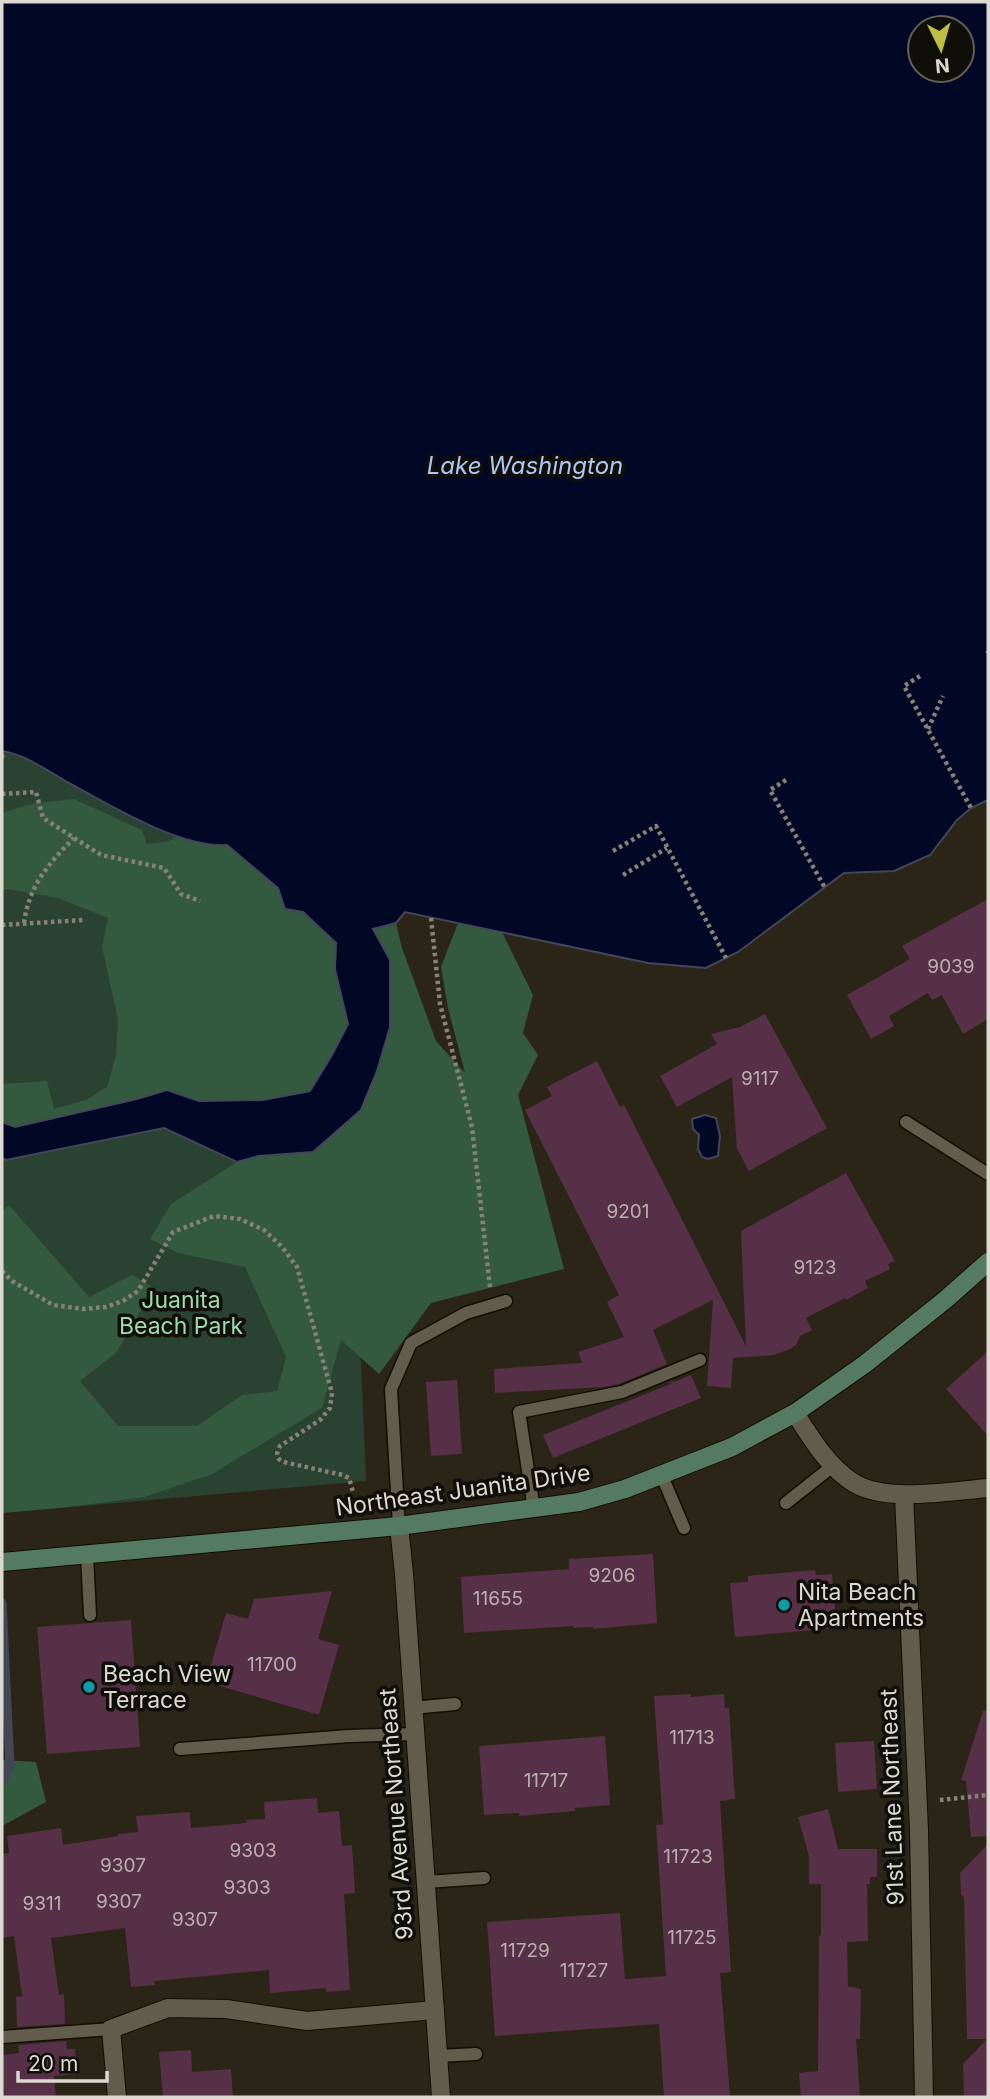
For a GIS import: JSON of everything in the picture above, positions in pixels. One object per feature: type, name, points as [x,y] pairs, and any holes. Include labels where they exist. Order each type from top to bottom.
[{"type":"main road","name":"Northeast Juanita Drive","points":[[2,1562],[399,1526],[579,1502],[625,1489],[732,1447],[795,1413],[865,1364],[988,1262]]},
{"type":"street","points":[[795,1413],[819,1450],[856,1484],[904,1495],[988,1488]]},
{"type":"street","name":"91st Lane Northeast","points":[[904,1495],[919,1830],[924,2097]]},
{"type":"street","name":"93rd Avenue Northeast","points":[[399,1526],[442,2097]]},
{"type":"street","points":[[117,2097],[111,2029],[168,2008],[226,2009],[307,2021],[435,2010]]},
{"type":"lane","points":[[906,1122],[988,1174]]},
{"type":"lane","points":[[399,1526],[391,1389],[411,1343],[466,1313],[506,1301]]},
{"type":"lane","points":[[534,1509],[519,1412],[622,1392],[700,1360]]},
{"type":"lane","points":[[786,1503],[834,1465]]},
{"type":"lane","points":[[662,1476],[684,1528]]},
{"type":"lane","points":[[87,1555],[90,1615]]},
{"type":"lane","points":[[412,1708],[455,1704]]},
{"type":"lane","points":[[180,1749],[349,1736],[414,1734]]},
{"type":"lane","points":[[426,1882],[484,1878]]},
{"type":"lane","points":[[2,2036],[111,2029]]},
{"type":"lane","points":[[439,2056],[476,2054]]},
{"type":"path","points":[[920,676],[904,686],[971,808]]},
{"type":"path","points":[[927,730],[943,696]]},
{"type":"path","points":[[2,758],[3,751]]},
{"type":"path","points":[[786,780],[770,790],[825,888]]},
{"type":"path","points":[[2,794],[36,792],[43,818],[101,855],[164,868],[181,894],[200,901]]},
{"type":"path","points":[[612,851],[656,826],[726,958]]},
{"type":"path","points":[[24,923],[31,893],[45,868],[75,838]]},
{"type":"path","points":[[623,875],[667,848]]},
{"type":"path","points":[[431,918],[440,1004],[472,1127],[492,1305]]},
{"type":"path","points":[[2,925],[84,920]]},
{"type":"path","points":[[2,1271],[12,1281],[53,1305],[84,1309],[107,1307],[138,1291],[173,1232],[214,1216],[240,1219],[264,1230],[282,1247],[297,1267],[331,1392],[330,1408],[320,1420],[280,1446],[276,1452],[277,1458],[288,1464],[343,1475],[349,1478],[353,1492]]},
{"type":"path","points":[[938,1800],[988,1795]]},
{"type":"green space","name":"Juanita Beach Park","points":[[2,751],[28,760],[146,824],[189,840],[227,845],[343,935],[366,1481],[2,1513]]},
{"type":"green space","points":[[74,799],[142,830],[147,844],[169,841],[177,836],[214,846],[227,845],[278,888],[285,909],[303,911],[336,943],[335,969],[348,1024],[310,1091],[263,1100],[199,1101],[167,1090],[15,1127],[2,1122],[2,1084],[47,1081],[54,1109],[86,1100],[107,1087],[116,1055],[118,1019],[102,947],[108,918],[58,898],[2,890],[2,813],[35,803]]},
{"type":"green space","points":[[396,923],[402,948],[436,1041],[465,1073],[448,1008],[441,967],[458,923],[502,932],[533,995],[523,1033],[538,1055],[518,1095],[564,1269],[431,1303],[379,1374],[341,1340],[322,1408],[212,1474],[145,1497],[2,1513],[2,1211],[9,1205],[89,1297],[132,1275],[154,1288],[116,1353],[80,1381],[118,1426],[197,1426],[242,1395],[277,1391],[286,1357],[245,1267],[178,1253],[150,1239],[171,1204],[237,1162],[259,1156],[313,1152],[331,1135],[390,960],[373,929]]},
{"type":"green space","points":[[2,1760],[36,1762],[46,1802],[2,1826]]},
{"type":"water","name":"Lake Washington","points":[[2,2],[988,2],[988,800],[971,808],[957,820],[930,855],[894,871],[844,873],[738,952],[706,968],[648,963],[405,912],[396,923],[373,929],[390,960],[390,1027],[377,1071],[361,1110],[313,1152],[259,1156],[237,1162],[164,1128],[6,1160],[2,1158],[2,1122],[15,1127],[167,1090],[199,1101],[263,1100],[310,1091],[348,1024],[335,969],[336,943],[303,912],[285,909],[278,888],[227,845],[188,840],[167,833],[125,814],[11,753],[2,751]]},
{"type":"water","points":[[705,1115],[716,1118],[720,1136],[718,1156],[708,1159],[702,1157],[698,1149],[699,1135],[693,1129],[692,1119]]},
{"type":"building","points":[[988,899],[988,1019],[963,1034],[942,995],[932,1000],[928,993],[889,1016],[894,1026],[871,1039],[847,995],[910,959],[902,946]]},
{"type":"building","points":[[765,1014],[827,1128],[749,1171],[737,1149],[732,1077],[677,1107],[660,1076],[717,1044],[711,1034],[740,1027]]},
{"type":"building","points":[[597,1061],[620,1107],[624,1105],[746,1346],[741,1231],[846,1173],[895,1261],[888,1264],[890,1269],[865,1281],[868,1288],[806,1318],[812,1330],[800,1336],[796,1345],[790,1349],[774,1355],[733,1358],[731,1388],[707,1386],[713,1300],[653,1330],[667,1364],[619,1384],[603,1387],[495,1393],[494,1369],[582,1363],[578,1352],[624,1337],[607,1302],[619,1295],[525,1110],[552,1096],[547,1087]]},
{"type":"building","points":[[988,1351],[988,1436],[946,1389]]},
{"type":"building","points":[[691,1375],[701,1398],[553,1458],[543,1435]]},
{"type":"building","points":[[457,1380],[462,1454],[431,1456],[426,1382]]},
{"type":"building","points":[[653,1554],[657,1623],[593,1629],[594,1627],[573,1626],[464,1633],[461,1577],[569,1569],[569,1559]]},
{"type":"building","name":"Nita Beach Apartments","points":[[815,1570],[816,1575],[832,1574],[837,1628],[735,1637],[730,1583],[748,1582],[748,1576]]},
{"type":"building","points":[[332,1591],[318,1639],[339,1645],[319,1715],[206,1682],[226,1613],[248,1619],[254,1599]]},
{"type":"building","name":"Beach View Terrace","points":[[131,1620],[140,1747],[47,1754],[37,1627]]},
{"type":"building","points":[[691,1694],[691,1697],[724,1694],[725,1708],[729,1708],[735,1799],[720,1801],[731,1972],[720,1973],[730,2097],[664,2097],[659,2024],[495,2036],[487,1922],[620,1913],[625,1979],[666,1976],[656,1825],[663,1824],[654,1696]]},
{"type":"building","points":[[983,1711],[988,1711],[988,1836],[971,1837],[966,1781],[961,1780]]},
{"type":"building","points":[[605,1736],[610,1805],[519,1816],[519,1813],[484,1815],[479,1746]]},
{"type":"building","points":[[874,1741],[877,1789],[838,1792],[835,1743]]},
{"type":"building","points":[[317,1798],[318,1813],[339,1811],[342,1846],[352,1845],[355,1893],[344,1894],[350,1990],[326,1992],[326,1988],[270,1993],[269,1970],[154,1981],[155,1985],[131,1987],[125,1928],[51,1938],[59,1995],[64,1994],[65,2024],[17,2027],[16,1997],[22,1996],[14,1936],[2,1938],[2,1854],[9,1853],[7,1836],[61,1828],[63,1845],[138,1832],[136,1816],[190,1812],[191,1828],[247,1823],[246,1820],[265,1819],[264,1802]]},
{"type":"building","points":[[828,1809],[838,1849],[877,1849],[877,1877],[870,1877],[870,1884],[867,1884],[868,1941],[847,1942],[848,1986],[861,1989],[860,2039],[856,2039],[860,2097],[801,2097],[799,2073],[818,2071],[821,1884],[809,1884],[809,1856],[798,1817]]},
{"type":"building","points":[[988,1844],[988,2097],[964,2097],[963,2064],[987,2039],[967,2039],[964,1897],[961,1894],[960,1873]]},
{"type":"building","points":[[66,2041],[67,2049],[75,2049],[77,2074],[54,2076],[56,2097],[2,2097],[2,2055],[19,2053],[18,2045]]},
{"type":"building","points":[[191,2050],[192,2072],[231,2069],[233,2097],[163,2097],[159,2052]]},
{"type":"waterway","points":[[2,1603],[10,1766],[2,1782]]},
{"type":"place","name":"Nita Beach Apartments","points":[[784,1605]]},
{"type":"place","name":"Beach View Terrace","points":[[89,1687]]}]
